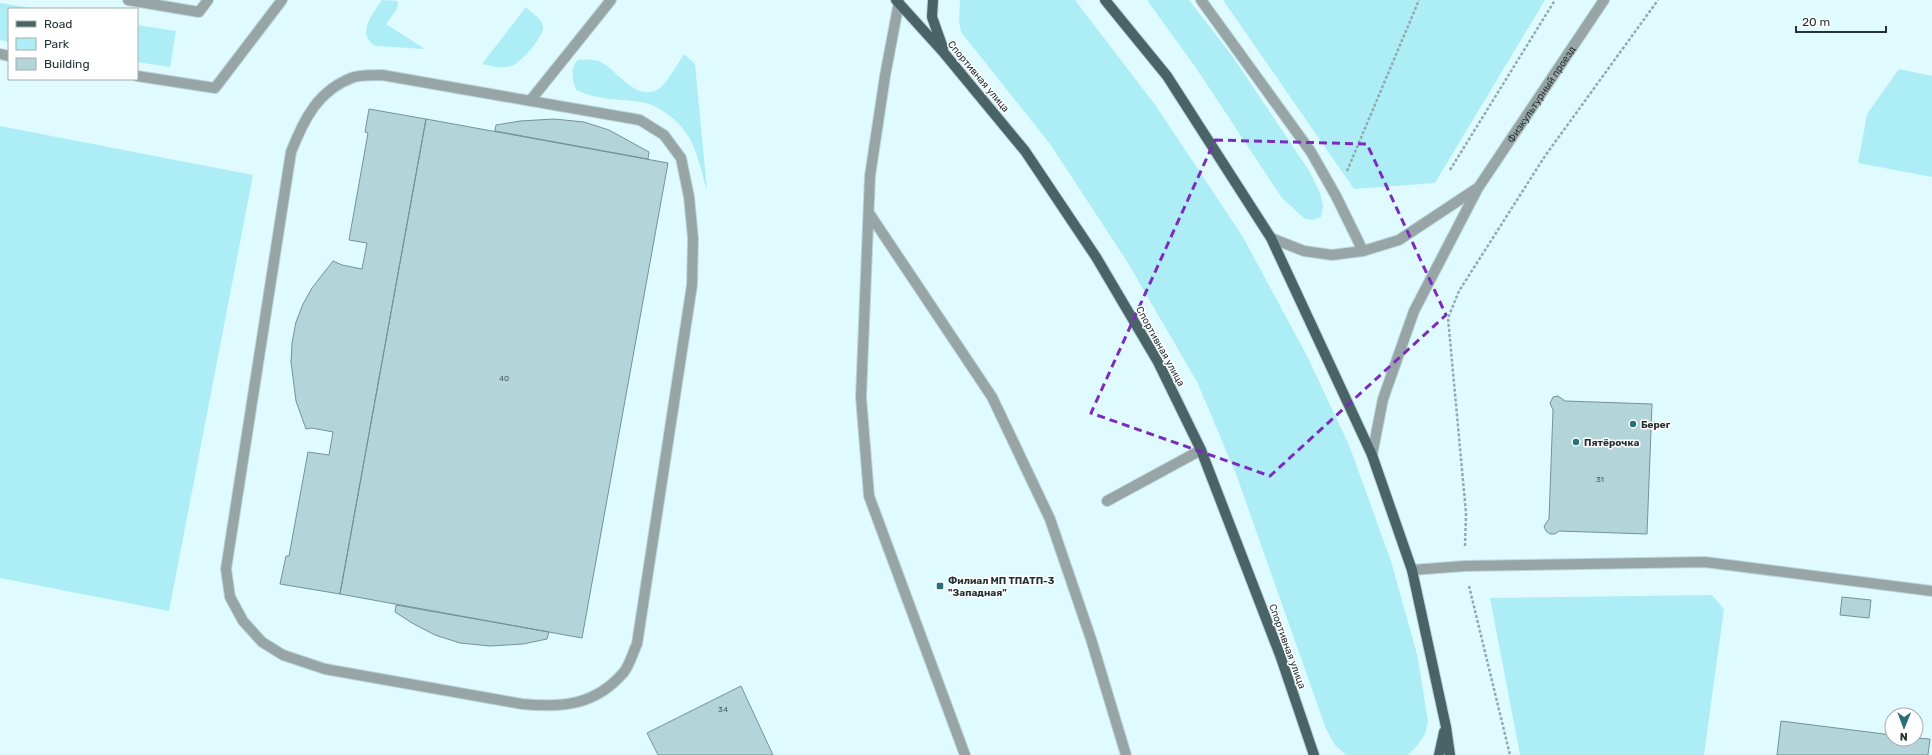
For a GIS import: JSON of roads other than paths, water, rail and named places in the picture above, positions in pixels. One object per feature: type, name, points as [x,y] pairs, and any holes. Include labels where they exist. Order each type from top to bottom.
[{"type":"main road","points":[[933,0],[932,17],[944,53]]},
{"type":"main road","points":[[1105,0],[1167,76],[1271,238],[1372,454],[1412,570],[1446,726],[1450,755]]},
{"type":"main road","name":"Спортивная улица","points":[[898,1],[944,53],[1025,151],[1096,257],[1158,362],[1201,450],[1280,655],[1314,754]]},
{"type":"main road","points":[[1439,755],[1446,726]]},
{"type":"street","points":[[128,0],[199,12],[208,0]]},
{"type":"street","points":[[138,76],[215,88],[282,0]]},
{"type":"street","points":[[530,101],[611,0]]},
{"type":"street","points":[[1202,0],[1311,152],[1336,196],[1363,252]]},
{"type":"street","name":"Физкультурный проезд","points":[[1372,454],[1383,400],[1414,311],[1478,188],[1604,0]]},
{"type":"street","points":[[898,1],[870,176],[861,397],[869,496],[965,755]]},
{"type":"street","points":[[382,75],[530,101],[640,120],[664,135],[681,158],[689,196],[693,238],[692,286],[637,644],[624,670],[604,691],[580,702],[551,707],[522,704],[325,669],[283,655],[262,642],[243,621],[230,597],[226,569],[291,152],[301,126],[313,106],[332,89],[355,77],[382,75]]},
{"type":"street","points":[[1271,238],[1304,251],[1332,256],[1363,252],[1399,240],[1478,188]]},
{"type":"street","points":[[869,213],[992,397],[1050,519],[1091,639],[1126,755]]},
{"type":"street","points":[[1106,501],[1201,450]]},
{"type":"street","points":[[1412,570],[1465,566],[1705,562],[1932,591]]},
{"type":"place","name":"Берег","points":[[1633,424]]},
{"type":"place","name":"Пятёрочка","points":[[1576,442]]},
{"type":"place","name":"Филиал МП ТПАТП-3 \"Западная\"","points":[[940,586]]}]
